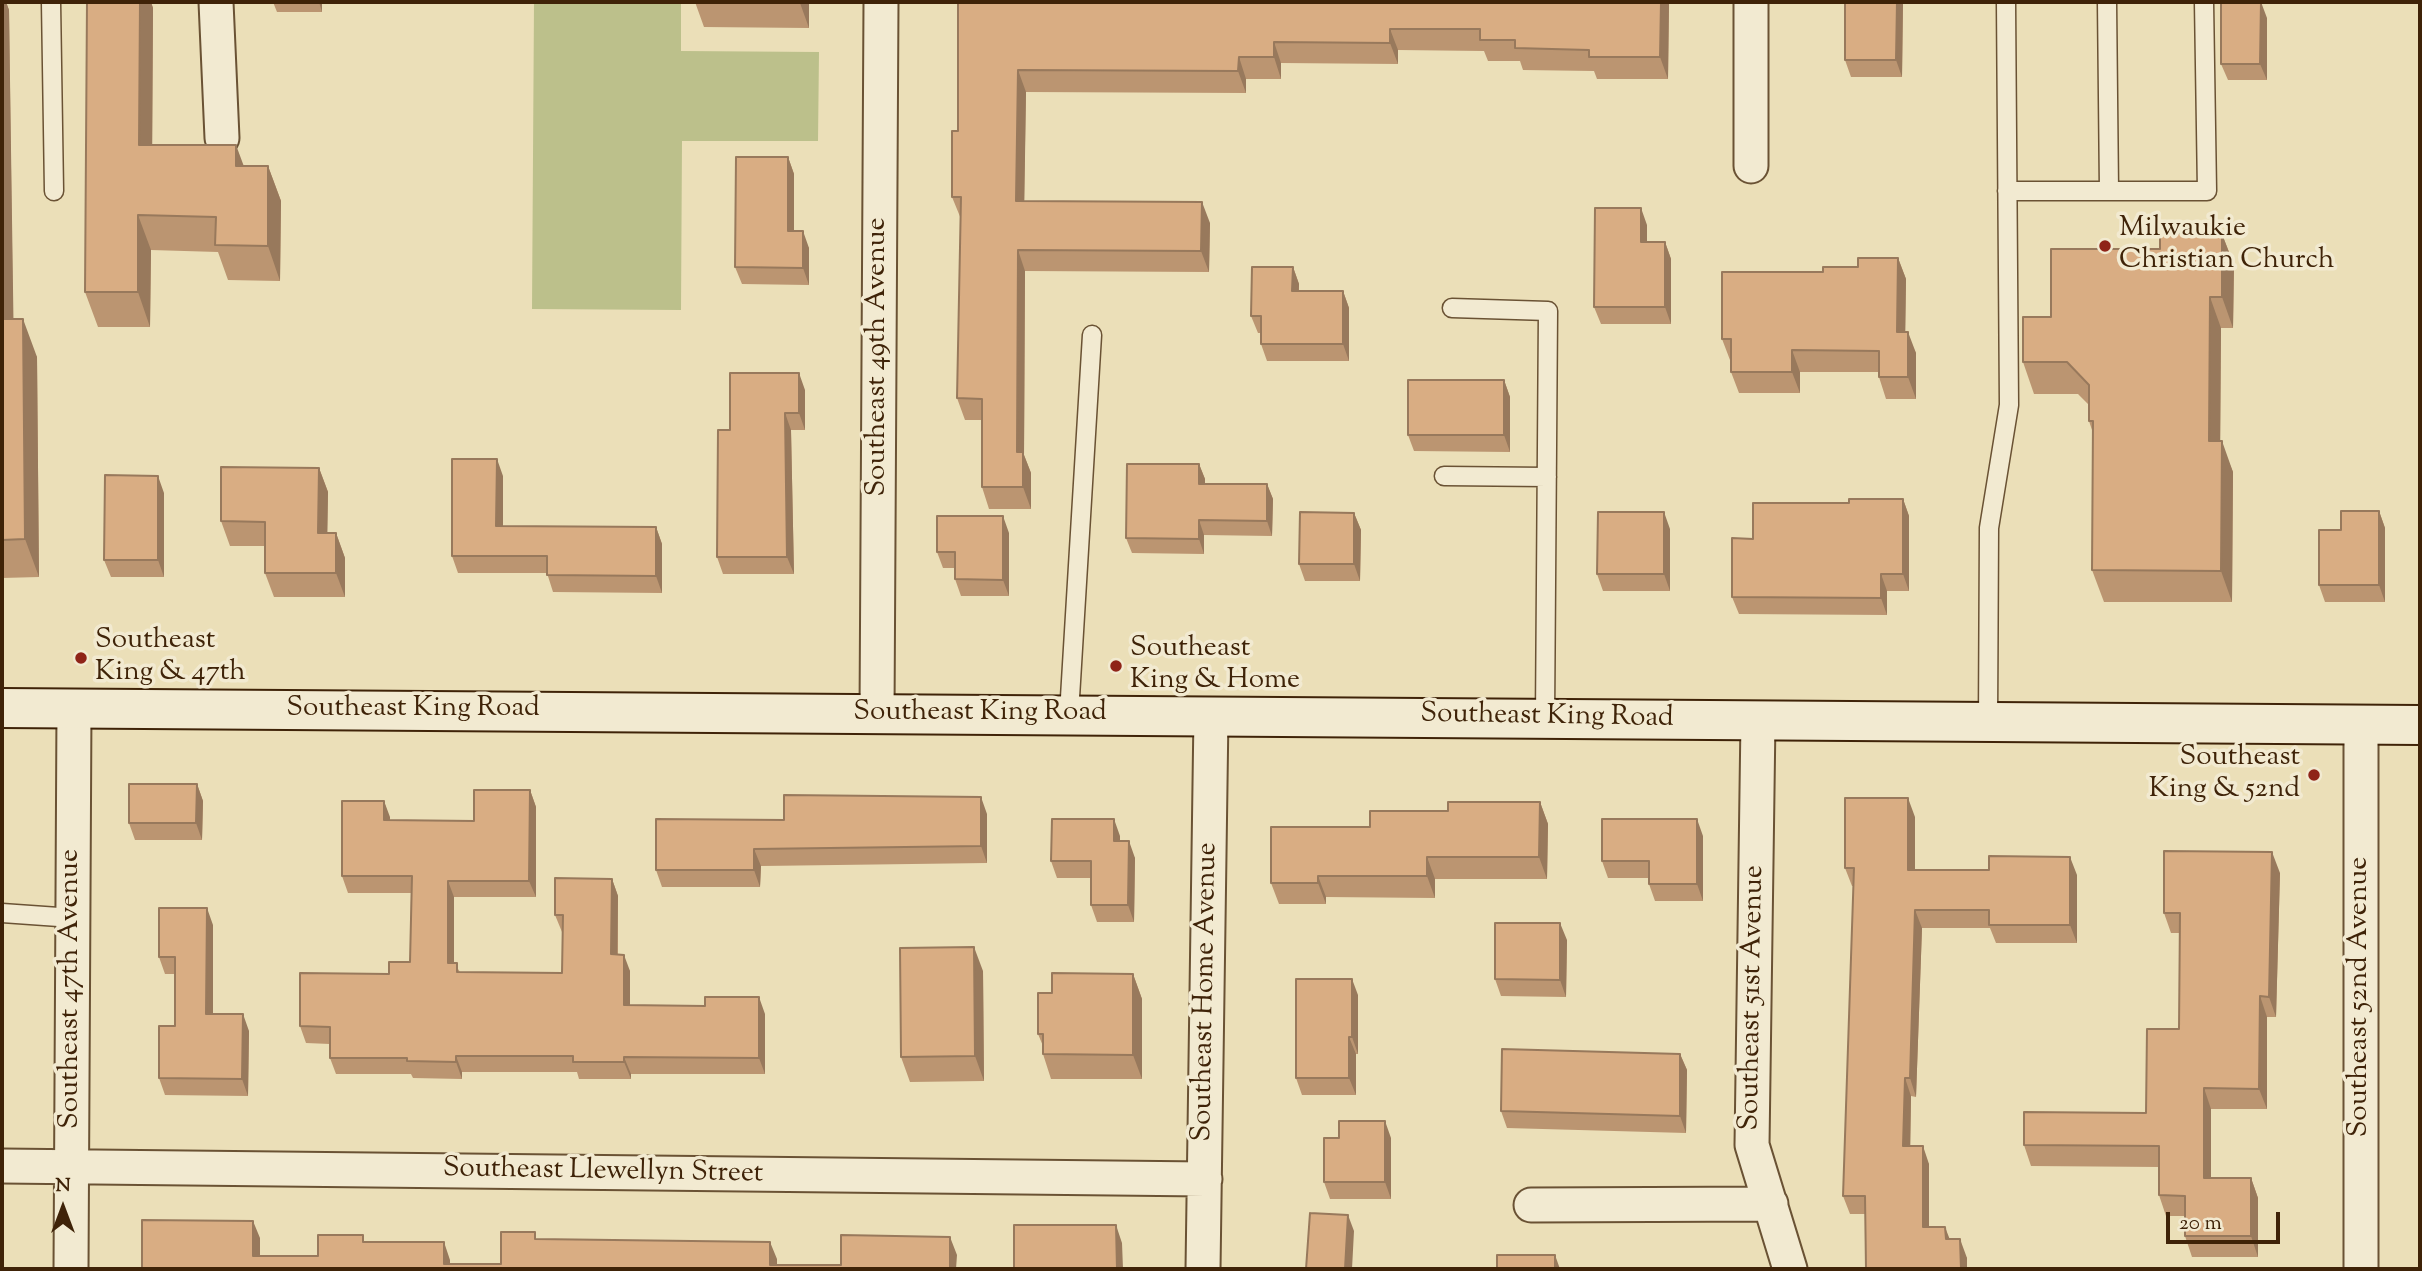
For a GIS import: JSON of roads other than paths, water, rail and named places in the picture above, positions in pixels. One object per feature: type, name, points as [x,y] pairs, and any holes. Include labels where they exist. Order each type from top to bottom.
[{"type":"main road","name":"Southeast King Road","points":[[2,708],[2420,725]]},
{"type":"street","points":[[216,2],[222,138]]},
{"type":"street","name":"Southeast 49th Avenue","points":[[877,713],[881,2]]},
{"type":"street","points":[[1751,2],[1752,166]]},
{"type":"street","name":"Southeast 47th Avenue","points":[[71,1269],[74,708]]},
{"type":"street","name":"Southeast Home Avenue","points":[[1203,1269],[1211,715]]},
{"type":"street","name":"Southeast 51st Avenue","points":[[1758,720],[1752,1145],[1790,1269]]},
{"type":"street","name":"Southeast 52nd Avenue","points":[[2361,725],[2361,1269]]},
{"type":"street","name":"Southeast Llewellyn Street","points":[[2,1166],[1205,1179]]},
{"type":"street","points":[[1531,1205],[1771,1204]]},
{"type":"lane","points":[[51,2],[54,191]]},
{"type":"lane","points":[[1988,722],[1989,528],[2009,405],[2006,2]]},
{"type":"lane","points":[[2107,2],[2109,191]]},
{"type":"lane","points":[[2007,191],[2207,191],[2204,2]]},
{"type":"lane","points":[[1452,308],[1548,312],[1545,718]]},
{"type":"lane","points":[[1069,714],[1092,335]]},
{"type":"lane","points":[[1444,476],[1547,477]]},
{"type":"lane","points":[[2,912],[73,918]]},
{"type":"place","name":"Milwaukie Christian Church","points":[[2105,246]]},
{"type":"place","name":"Southeast King & 47th","points":[[81,658]]},
{"type":"place","name":"Southeast King & Home","points":[[1116,666]]},
{"type":"place","name":"Southeast King & 52nd","points":[[2314,775]]}]
